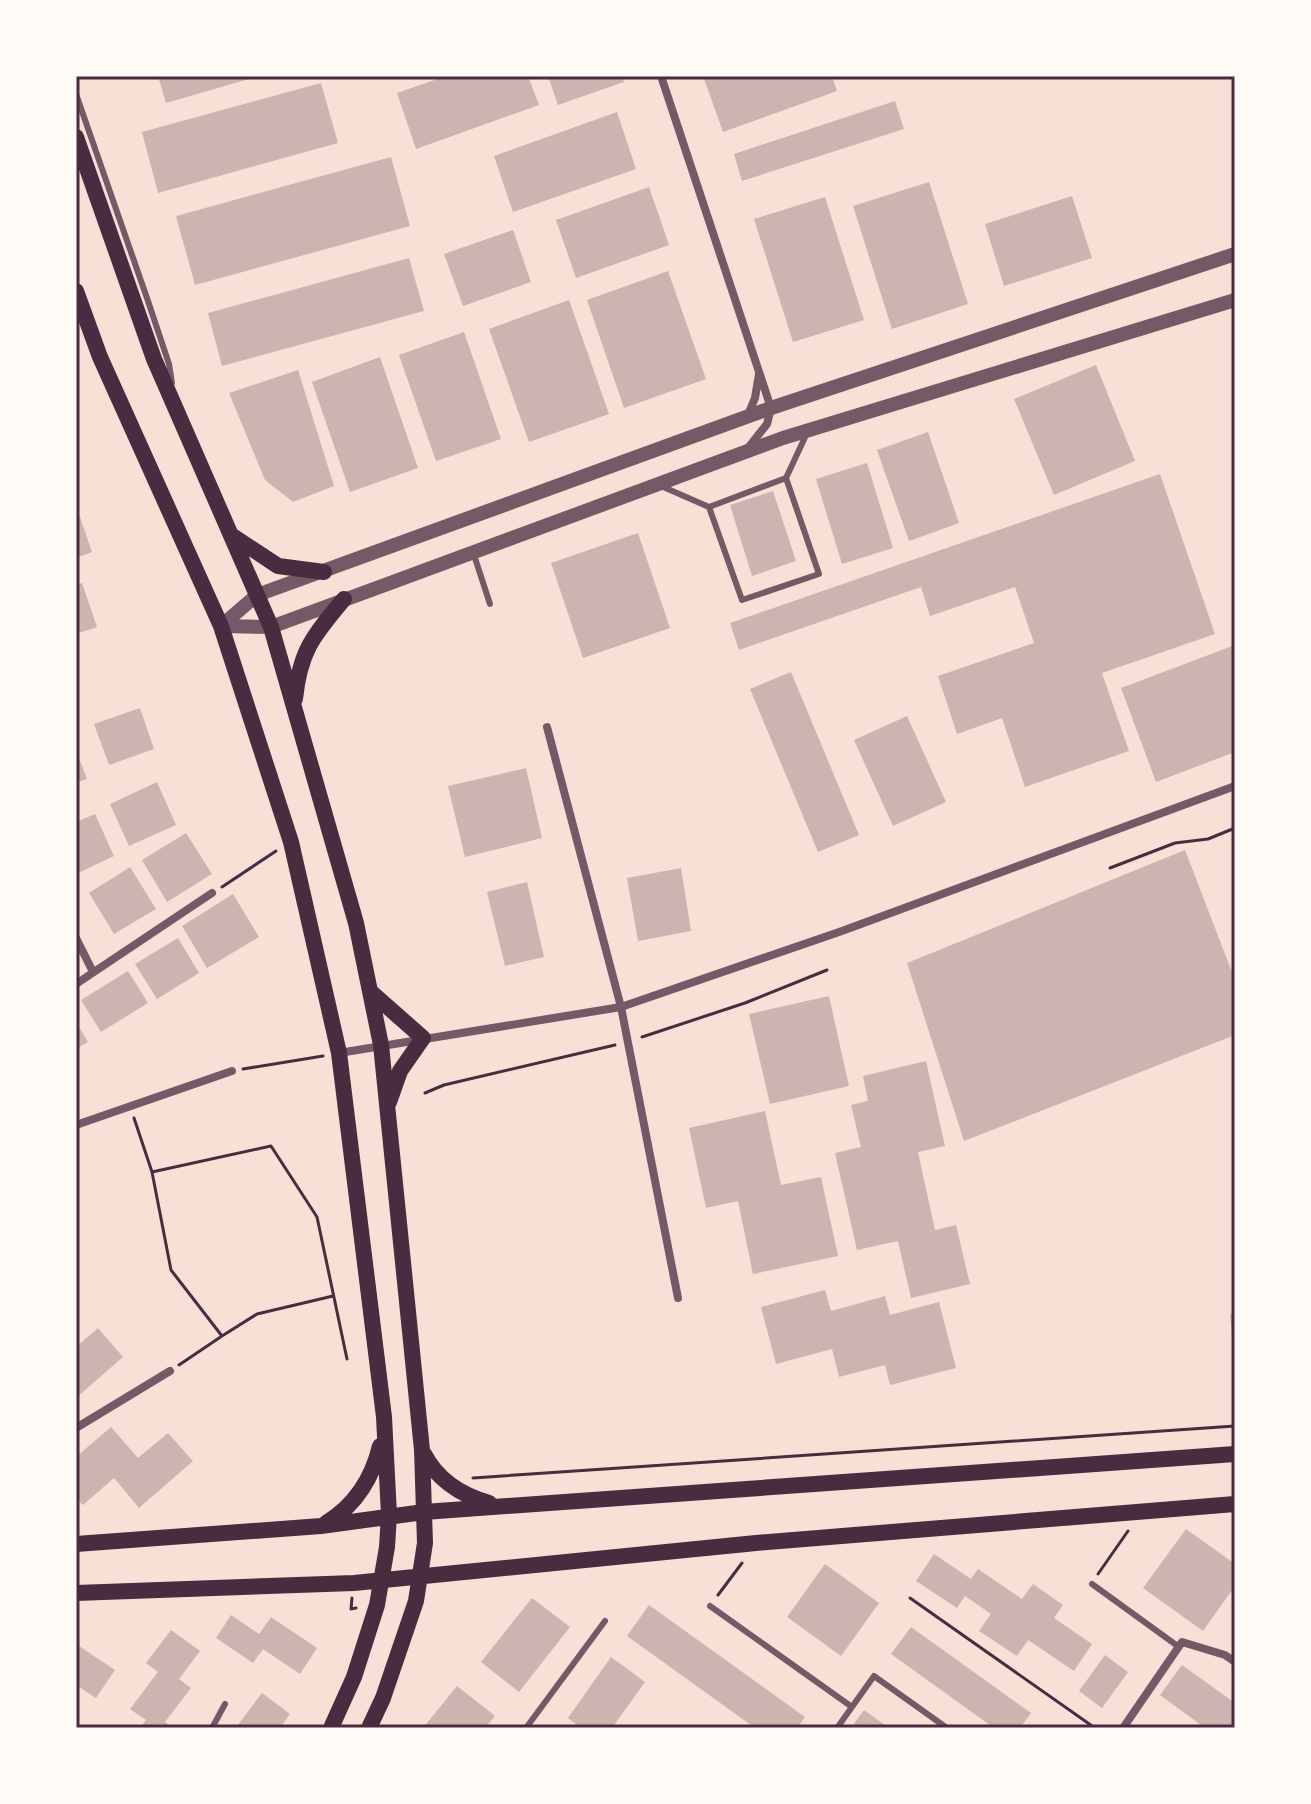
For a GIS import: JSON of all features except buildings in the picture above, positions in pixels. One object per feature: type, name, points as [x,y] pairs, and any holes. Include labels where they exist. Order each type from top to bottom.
[{"type":"main road","points":[[76,137],[154,359],[271,627],[356,923],[372,993],[381,1045],[422,1450],[425,1543],[416,1601],[401,1651],[369,1728]]},
{"type":"main road","points":[[76,291],[100,357],[221,626],[291,842],[339,1053],[384,1417],[389,1515],[383,1580],[368,1639],[331,1728]]},
{"type":"main road","points":[[231,535],[278,566],[324,572]]},
{"type":"main road","points":[[294,704],[301,660],[324,623],[344,599]]},
{"type":"main road","points":[[372,993],[423,1038],[400,1071],[387,1107]]},
{"type":"main road","points":[[321,1526],[350,1505],[368,1482],[375,1467],[384,1417]]},
{"type":"main road","points":[[422,1450],[441,1478],[467,1497],[503,1506]]},
{"type":"main road","points":[[76,1544],[321,1526],[424,1512],[1235,1454]]},
{"type":"main road","points":[[76,1593],[383,1580],[756,1543],[1235,1504]]},
{"type":"street","points":[[661,76],[771,408],[767,424],[745,452]]},
{"type":"street","points":[[221,626],[257,595],[748,416],[1235,254]]},
{"type":"street","points":[[221,626],[271,627],[745,452],[1235,300]]},
{"type":"street","points":[[748,416],[755,398],[759,369]]},
{"type":"street","points":[[547,727],[621,1007],[678,1298]]},
{"type":"street","points":[[339,1053],[621,1007],[842,931],[1235,786]]},
{"type":"street","points":[[76,984],[212,893]]},
{"type":"street","points":[[76,938],[93,972]]},
{"type":"street","points":[[76,1125],[232,1071]]},
{"type":"street","points":[[76,1428],[170,1371]]},
{"type":"street","points":[[1123,1728],[1182,1642],[1225,1655],[1235,1662]]},
{"type":"lane","points":[[76,94],[169,364],[176,406]]},
{"type":"lane","points":[[709,507],[742,600],[819,574],[786,478],[808,431]]},
{"type":"lane","points":[[657,484],[709,507],[786,478]]},
{"type":"lane","points":[[473,552],[490,604]]},
{"type":"lane","points":[[1092,1584],[1179,1647]]},
{"type":"lane","points":[[710,1606],[852,1707]]},
{"type":"lane","points":[[526,1728],[605,1621]]},
{"type":"lane","points":[[837,1728],[874,1676],[947,1728]]},
{"type":"lane","points":[[212,1728],[225,1704]]},
{"type":"path","points":[[1110,868],[1175,843],[1208,839],[1235,828]]},
{"type":"path","points":[[212,893],[291,842]]},
{"type":"path","points":[[425,1093],[444,1085],[628,1042],[745,1003],[827,970]]},
{"type":"path","points":[[232,1071],[339,1053]]},
{"type":"path","points":[[130,1106],[152,1172],[171,1270],[222,1336]]},
{"type":"path","points":[[152,1172],[271,1146],[317,1217],[347,1359]]},
{"type":"path","points":[[170,1371],[257,1314],[333,1296]]},
{"type":"path","points":[[453,1487],[473,1478],[1235,1426]]},
{"type":"path","points":[[1092,1584],[1142,1512]]},
{"type":"path","points":[[710,1606],[756,1543]]},
{"type":"path","points":[[910,1598],[1095,1728]]}]
